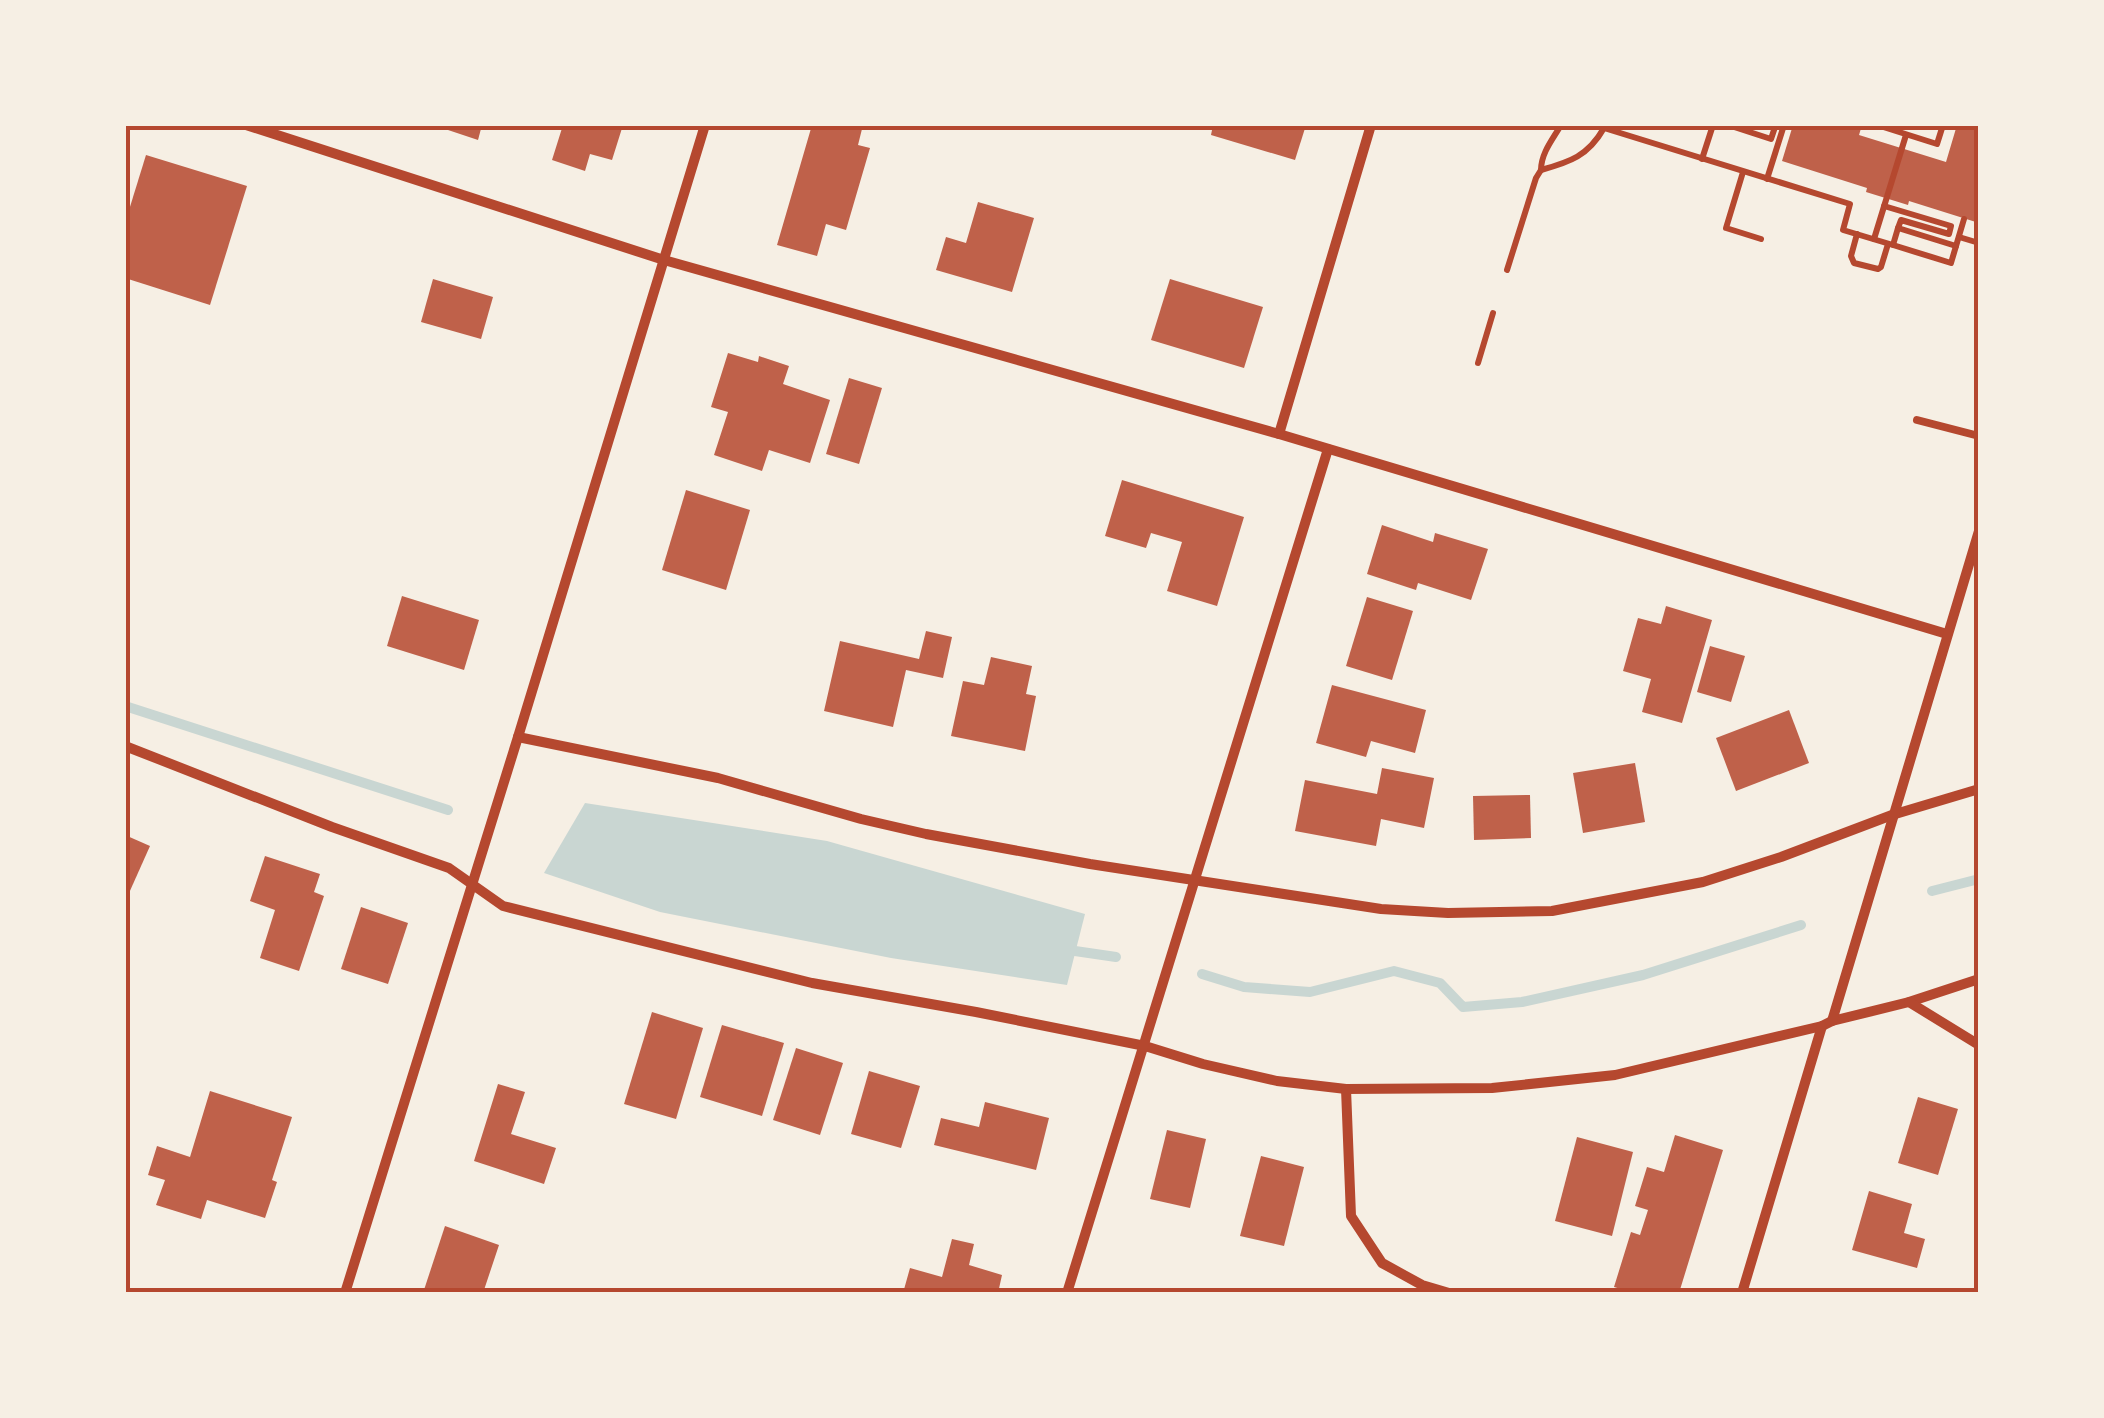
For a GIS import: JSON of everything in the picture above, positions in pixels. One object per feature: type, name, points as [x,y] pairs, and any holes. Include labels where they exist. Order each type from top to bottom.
[{"type":"street","points":[[246,125],[664,260],[1279,434],[1947,634]]},
{"type":"street","points":[[345,1293],[704,125]]},
{"type":"street","points":[[1279,434],[1371,125]]},
{"type":"street","points":[[1067,1293],[1328,450]]},
{"type":"street","points":[[1742,1293],[1979,531]]},
{"type":"street","points":[[518,737],[718,778],[926,834],[1380,910],[1448,913],[1552,911],[1703,882],[1979,788]]},
{"type":"street","points":[[125,746],[449,868],[503,906],[812,983],[1145,1046],[1277,1081],[1346,1088],[1492,1088],[1615,1075],[1827,1024],[1979,980]]},
{"type":"street","points":[[1909,1002],[1979,1045]]},
{"type":"street","points":[[1346,1088],[1351,1216],[1382,1262],[1422,1285],[1449,1293]]},
{"type":"lane","points":[[1917,420],[1979,436]]},
{"type":"path","points":[[1507,270],[1546,151],[1561,125]]},
{"type":"path","points":[[1702,160],[1713,125]]},
{"type":"path","points":[[1728,125],[1771,139],[1784,125]]},
{"type":"path","points":[[1877,125],[1937,144],[1943,125]]},
{"type":"path","points":[[1541,170],[1588,151],[1604,127],[1850,204],[1843,230],[1951,263],[1964,218]]},
{"type":"path","points":[[1767,179],[1778,133]]},
{"type":"path","points":[[1874,240],[1906,135]]},
{"type":"path","points":[[1743,172],[1726,228],[1761,239]]},
{"type":"path","points":[[1857,234],[1852,260],[1873,269],[1881,267],[1901,220],[1949,234],[1951,226],[1884,206]]},
{"type":"path","points":[[1898,228],[1979,243]]},
{"type":"path","points":[[1478,363],[1493,313]]},
{"type":"shaded area","points":[[585,803],[827,841],[1085,914],[1067,985],[891,958],[660,912],[544,873]]},
{"type":"building","points":[[433,125],[482,125],[478,140]]},
{"type":"building","points":[[563,125],[623,125],[612,160],[590,154],[585,171],[552,160]]},
{"type":"building","points":[[812,125],[863,125],[858,145],[870,148],[846,230],[826,224],[817,256],[777,245]]},
{"type":"building","points":[[1213,125],[1306,125],[1295,160],[1211,135]]},
{"type":"building","points":[[1793,125],[1862,125],[1859,135],[1946,162],[1957,125],[1979,125],[1979,223],[1866,192],[1867,188],[1782,161]]},
{"type":"building","points":[[146,155],[247,186],[210,305],[125,278],[125,223]]},
{"type":"building","points":[[978,202],[1034,218],[1012,292],[936,270],[946,237],[966,243]]},
{"type":"building","points":[[433,279],[493,297],[481,339],[421,322]]},
{"type":"building","points":[[1170,279],[1263,307],[1244,368],[1151,340]]},
{"type":"building","points":[[728,353],[758,362],[759,356],[789,366],[783,384],[830,400],[810,463],[769,450],[762,471],[714,455],[728,412],[711,407]]},
{"type":"building","points":[[849,378],[882,388],[859,464],[826,454]]},
{"type":"building","points":[[1122,480],[1244,517],[1217,606],[1167,591],[1182,542],[1151,533],[1146,548],[1105,536]]},
{"type":"building","points":[[686,490],[750,510],[726,590],[662,570]]},
{"type":"building","points":[[1382,525],[1433,542],[1435,533],[1488,549],[1471,600],[1418,583],[1416,590],[1367,574]]},
{"type":"building","points":[[402,596],[479,620],[464,670],[387,646]]},
{"type":"building","points":[[1367,597],[1413,611],[1392,680],[1346,666]]},
{"type":"building","points":[[1666,606],[1712,620],[1682,723],[1642,712],[1651,679],[1623,671],[1638,618],[1661,624]]},
{"type":"building","points":[[926,631],[952,637],[943,678],[906,670],[893,727],[824,711],[840,641],[919,659]]},
{"type":"building","points":[[1710,646],[1745,656],[1731,702],[1697,692]]},
{"type":"building","points":[[991,657],[1032,666],[1026,694],[1036,696],[1025,751],[951,736],[963,681],[984,685]]},
{"type":"building","points":[[1332,685],[1426,710],[1415,753],[1371,741],[1366,757],[1316,743]]},
{"type":"building","points":[[1789,710],[1809,763],[1736,791],[1716,738]]},
{"type":"building","points":[[1635,763],[1645,822],[1583,833],[1573,773]]},
{"type":"building","points":[[1382,768],[1434,778],[1424,828],[1381,819],[1376,846],[1295,831],[1305,780],[1377,794]]},
{"type":"building","points":[[1530,795],[1531,838],[1474,840],[1473,796]]},
{"type":"building","points":[[125,835],[150,846],[125,902]]},
{"type":"building","points":[[265,856],[320,874],[314,892],[324,896],[299,971],[260,958],[275,910],[250,901]]},
{"type":"building","points":[[361,907],[408,923],[388,984],[341,969]]},
{"type":"building","points":[[652,1012],[703,1028],[676,1119],[624,1104]]},
{"type":"building","points":[[722,1025],[784,1043],[762,1116],[700,1097]]},
{"type":"building","points":[[796,1048],[843,1063],[820,1135],[773,1120]]},
{"type":"building","points":[[869,1071],[920,1086],[901,1148],[851,1134]]},
{"type":"building","points":[[498,1084],[525,1092],[511,1134],[556,1148],[544,1184],[474,1161]]},
{"type":"building","points":[[210,1091],[292,1117],[272,1180],[277,1182],[265,1218],[207,1200],[201,1219],[156,1205],[165,1180],[148,1175],[157,1146],[190,1157]]},
{"type":"building","points":[[1918,1097],[1958,1109],[1938,1175],[1898,1163]]},
{"type":"building","points":[[985,1102],[1049,1118],[1036,1170],[934,1145],[941,1118],[979,1127]]},
{"type":"building","points":[[1167,1130],[1206,1139],[1190,1208],[1150,1199]]},
{"type":"building","points":[[1675,1135],[1723,1150],[1679,1293],[1634,1293],[1614,1287],[1631,1232],[1640,1235],[1648,1210],[1635,1206],[1647,1167],[1664,1172]]},
{"type":"building","points":[[1577,1137],[1633,1152],[1612,1236],[1555,1221]]},
{"type":"building","points":[[1261,1156],[1304,1167],[1284,1246],[1240,1236]]},
{"type":"building","points":[[1869,1191],[1912,1204],[1904,1233],[1925,1239],[1917,1268],[1852,1250]]},
{"type":"building","points":[[445,1226],[499,1245],[483,1293],[423,1293]]},
{"type":"building","points":[[952,1239],[974,1244],[969,1265],[1002,1275],[998,1293],[903,1293],[910,1268],[942,1277]]},
{"type":"waterway","points":[[125,706],[448,810]]},
{"type":"waterway","points":[[1932,891],[1979,879]]},
{"type":"waterway","points":[[1202,974],[1244,987],[1310,992],[1394,971],[1440,983],[1463,1007],[1522,1002],[1643,975],[1801,925]]},
{"type":"waterway","points":[[1075,951],[1116,957]]}]
